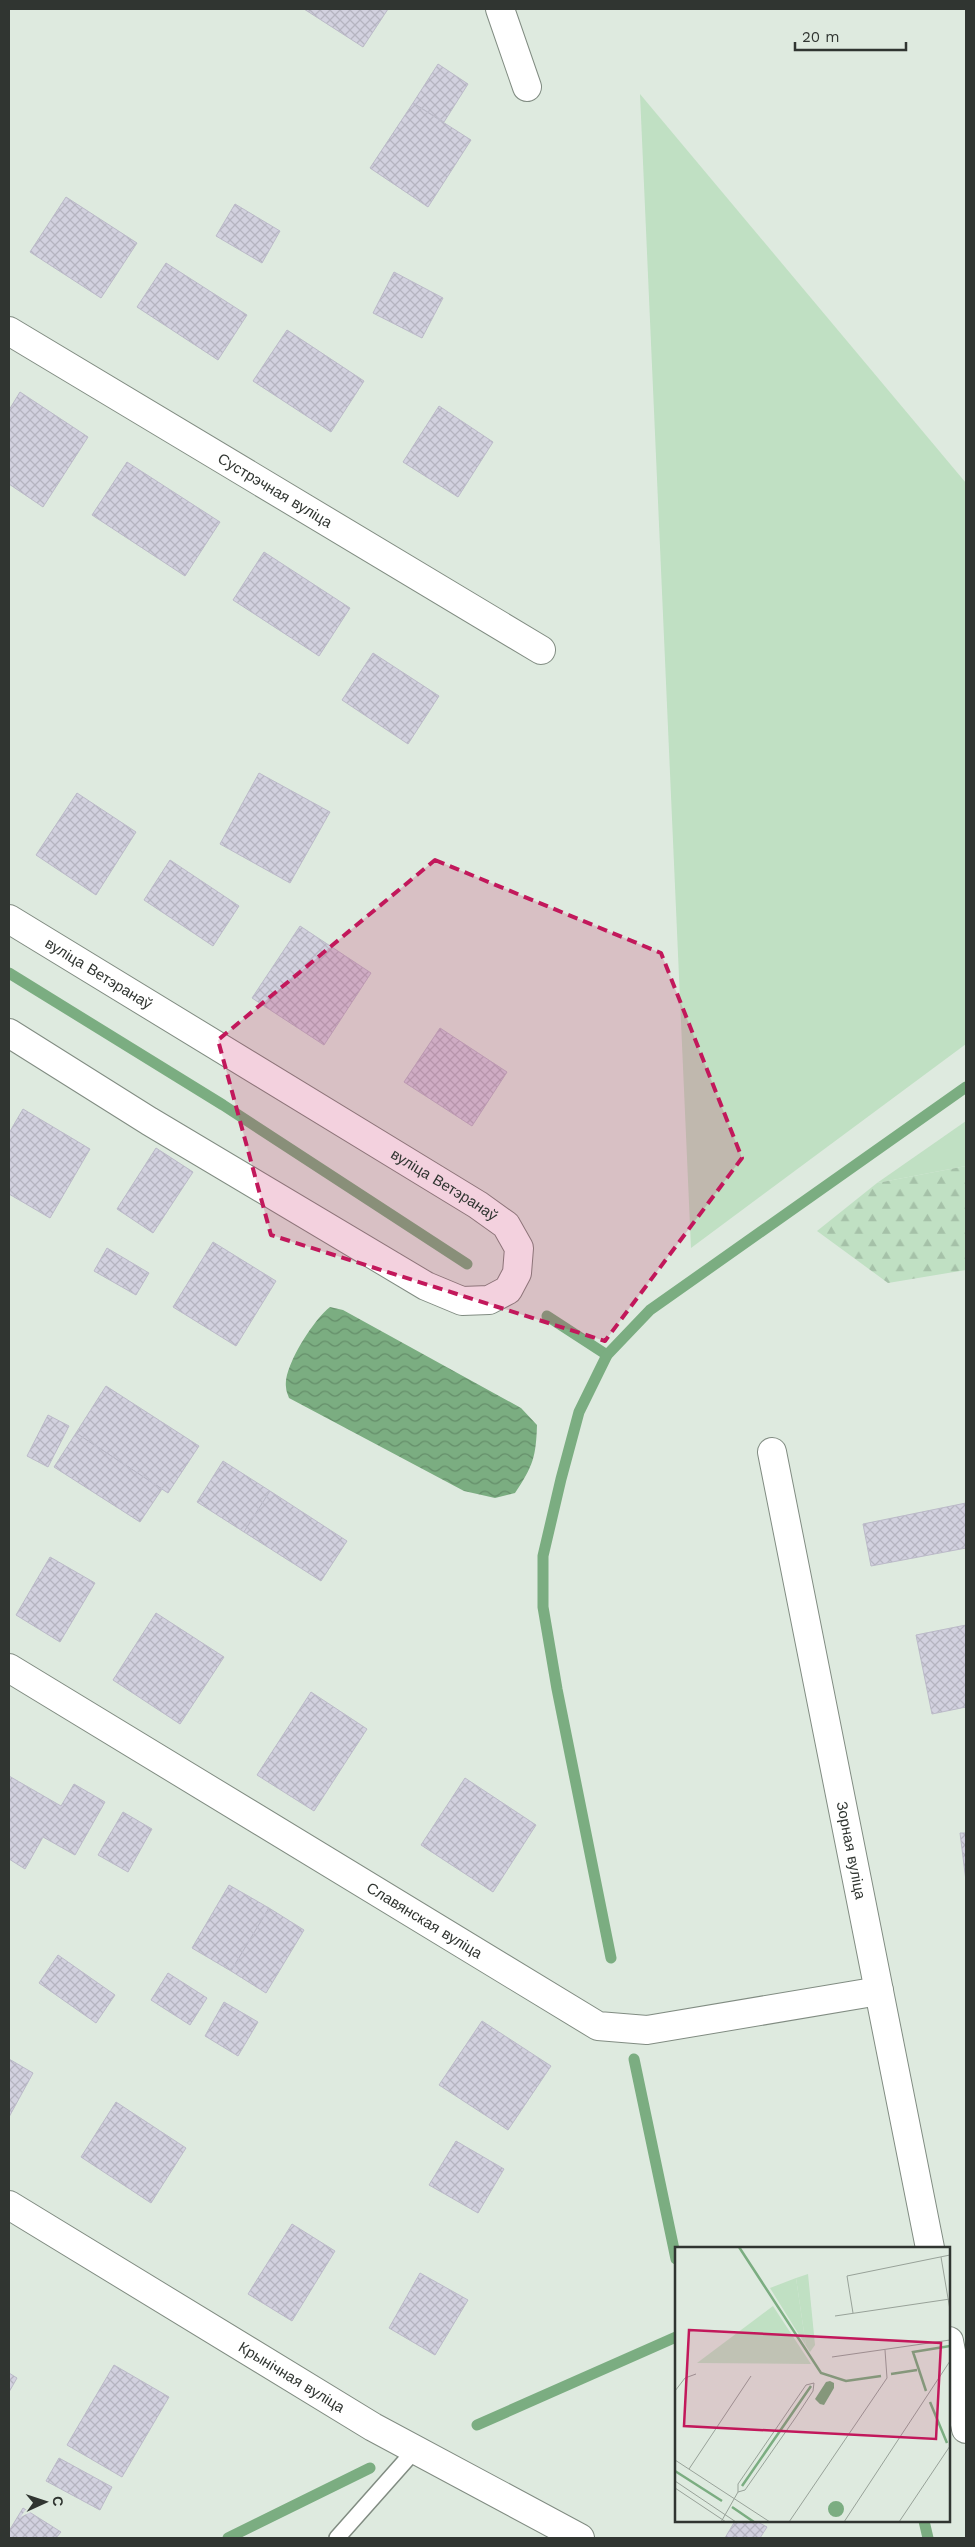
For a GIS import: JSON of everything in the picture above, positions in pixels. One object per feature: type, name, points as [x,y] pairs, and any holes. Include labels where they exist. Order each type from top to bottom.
[{"type":"street","points":[[500,9],[527,87]]},
{"type":"street","name":"Сустрэчная вуліца","points":[[9,332],[541,650]]},
{"type":"street","name":"вуліца Ветэранаў","points":[[9,920],[478,1205],[506,1225],[519,1248],[518,1274],[508,1290],[489,1300],[462,1301],[426,1286],[149,1121],[9,1033]]},
{"type":"street","name":"Зорная вуліца","points":[[772,1452],[930,2247]]},
{"type":"street","name":"Славянская вуліца","points":[[9,1668],[598,2026],[647,2030],[879,1990]]},
{"type":"street","name":"Крынічная вуліца","points":[[9,2205],[373,2427],[580,2538]]},
{"type":"street","points":[[950,2346],[966,2428]]},
{"type":"lane","points":[[337,2538],[415,2450]]},
{"type":"highlighted area","points":[[435,860],[661,953],[742,1158],[605,1341],[271,1235],[218,1040]]},
{"type":"green space","points":[[640,94],[966,483],[966,1044],[691,1248]]},
{"type":"green space","points":[[966,1121],[966,1166],[877,1183]]},
{"type":"green space","points":[[966,1166],[966,1270],[888,1283],[817,1231],[877,1183]]},
{"type":"water","points":[[330,1307],[343,1310],[521,1408],[537,1425],[537,1436],[530,1468],[515,1493],[495,1498],[464,1491],[289,1398],[286,1378],[294,1356],[308,1332]]},
{"type":"building","points":[[304,9],[388,9],[363,47]]},
{"type":"building","points":[[438,64],[468,84],[444,122],[413,103]]},
{"type":"building","points":[[413,103],[471,140],[428,207],[370,168]]},
{"type":"building","points":[[66,197],[137,243],[101,298],[30,252]]},
{"type":"building","points":[[235,204],[280,231],[262,263],[216,236]]},
{"type":"building","points":[[166,263],[247,315],[218,360],[137,307]]},
{"type":"building","points":[[394,272],[443,298],[422,338],[373,313]]},
{"type":"building","points":[[287,330],[364,381],[331,432],[253,381]]},
{"type":"building","points":[[20,392],[88,437],[43,507],[9,484],[9,410]]},
{"type":"building","points":[[439,406],[493,442],[458,497],[403,462]]},
{"type":"building","points":[[127,462],[220,522],[185,576],[92,515]]},
{"type":"building","points":[[264,552],[350,608],[319,656],[233,600]]},
{"type":"building","points":[[373,653],[439,696],[408,744],[342,700]]},
{"type":"building","points":[[259,773],[330,812],[290,883],[220,844]]},
{"type":"building","points":[[77,793],[136,832],[96,895],[36,855]]},
{"type":"building","points":[[170,860],[239,906],[213,946],[144,900]]},
{"type":"building","points":[[300,926],[371,973],[324,1045],[252,998]]},
{"type":"building","points":[[440,1028],[507,1072],[472,1126],[404,1082]]},
{"type":"building","points":[[23,1109],[90,1149],[50,1218],[9,1194],[9,1133]]},
{"type":"building","points":[[156,1148],[193,1172],[153,1233],[117,1209]]},
{"type":"building","points":[[213,1242],[276,1281],[236,1346],[173,1307]]},
{"type":"building","points":[[107,1248],[149,1273],[136,1295],[94,1271]]},
{"type":"building","points":[[106,1386],[199,1446],[168,1493],[76,1433]]},
{"type":"building","points":[[48,1415],[69,1426],[48,1467],[27,1456]]},
{"type":"building","points":[[76,1433],[162,1489],[140,1522],[54,1467]]},
{"type":"building","points":[[223,1461],[270,1491],[244,1532],[197,1502]]},
{"type":"building","points":[[270,1491],[347,1541],[321,1581],[244,1532]]},
{"type":"building","points":[[966,1503],[966,1548],[871,1566],[863,1524]]},
{"type":"building","points":[[50,1557],[95,1583],[60,1642],[16,1615]]},
{"type":"building","points":[[156,1613],[224,1657],[180,1724],[113,1680]]},
{"type":"building","points":[[966,1625],[966,1707],[932,1714],[916,1635]]},
{"type":"building","points":[[311,1692],[367,1729],[314,1811],[257,1775]]},
{"type":"building","points":[[9,1776],[61,1806],[74,1784],[105,1802],[75,1855],[43,1837],[25,1869],[9,1859]]},
{"type":"building","points":[[465,1778],[536,1825],[493,1892],[421,1845]]},
{"type":"building","points":[[123,1812],[152,1829],[128,1872],[98,1855]]},
{"type":"building","points":[[960,1833],[966,1833],[966,1881]]},
{"type":"building","points":[[229,1885],[269,1908],[231,1971],[192,1948]]},
{"type":"building","points":[[269,1908],[304,1930],[266,1993],[231,1971]]},
{"type":"building","points":[[58,1955],[115,1995],[96,2023],[39,1983]]},
{"type":"building","points":[[168,1973],[207,1998],[190,2025],[151,2000]]},
{"type":"building","points":[[224,2002],[258,2022],[238,2056],[205,2036]]},
{"type":"building","points":[[482,2021],[551,2066],[508,2130],[439,2085]]},
{"type":"building","points":[[9,2059],[33,2073],[9,2117]]},
{"type":"building","points":[[116,2102],[186,2148],[151,2203],[81,2157]]},
{"type":"building","points":[[456,2141],[504,2169],[478,2213],[429,2185]]},
{"type":"building","points":[[292,2224],[335,2251],[292,2321],[248,2294]]},
{"type":"building","points":[[420,2273],[468,2300],[435,2355],[389,2328]]},
{"type":"building","points":[[114,2365],[169,2397],[122,2477],[67,2445]]},
{"type":"building","points":[[9,2373],[17,2378],[9,2392]]},
{"type":"building","points":[[59,2458],[112,2487],[100,2510],[46,2481]]},
{"type":"building","points":[[23,2508],[61,2532],[56,2538],[9,2538],[9,2531]]},
{"type":"building","points":[[734,2522],[758,2522],[767,2527],[760,2538],[725,2538]]},
{"type":"waterway","points":[[9,973],[223,1105],[467,1264]]},
{"type":"waterway","points":[[611,1958],[557,1689],[543,1607],[543,1556],[579,1412],[607,1355],[650,1310],[966,1087]]},
{"type":"waterway","points":[[547,1316],[607,1355]]},
{"type":"waterway","points":[[634,2059],[675,2254]]},
{"type":"waterway","points":[[477,2425],[675,2337]]},
{"type":"waterway","points":[[228,2538],[370,2468]]},
{"type":"waterway","points":[[924,2522],[928,2538]]}]
